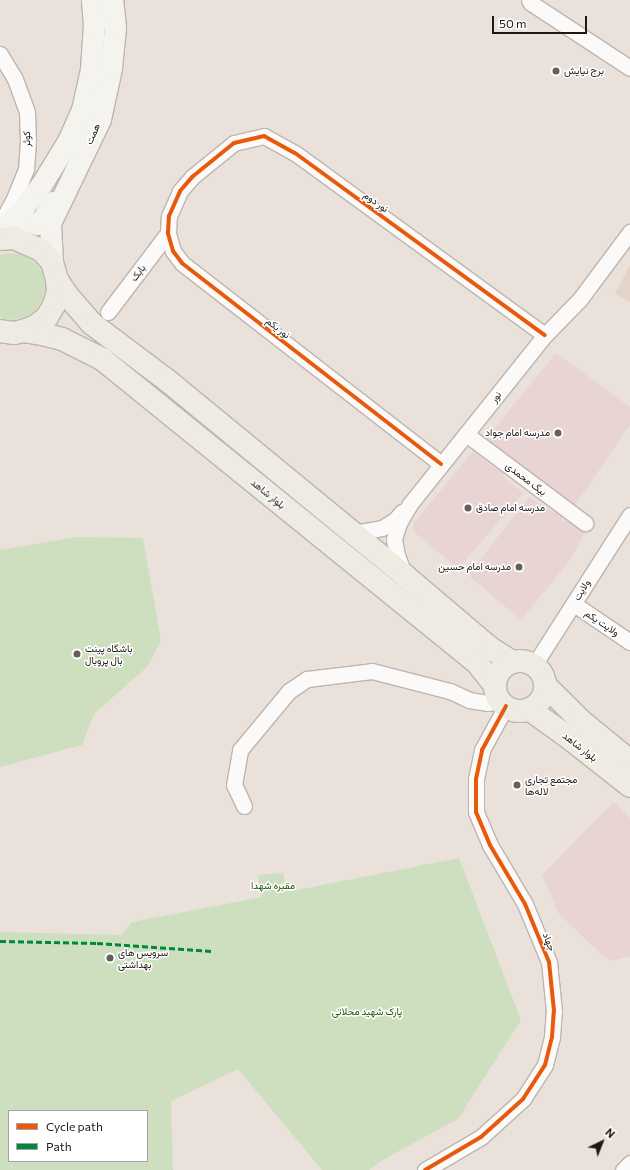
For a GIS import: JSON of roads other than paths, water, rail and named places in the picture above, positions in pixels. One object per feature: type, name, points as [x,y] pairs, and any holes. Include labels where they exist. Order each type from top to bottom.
[{"type":"main road","name":"همت","points":[[0,232],[23,208],[40,185],[68,141],[82,110],[91,69],[94,24],[92,0]]},
{"type":"main road","name":"همت","points":[[54,271],[50,223],[100,119],[111,68],[115,27],[112,0]]},
{"type":"main road","points":[[23,208],[22,217],[25,221],[31,224],[37,224],[42,220],[53,202],[63,195]]},
{"type":"main road","points":[[0,239],[14,238],[27,242],[41,250],[67,296],[92,323],[168,381],[354,533],[490,648],[512,662]]},
{"type":"main road","points":[[23,331],[36,326],[47,317],[54,305],[58,291],[54,271]]},
{"type":"main road","name":"بلوار شاهد","points":[[0,331],[14,333],[23,331],[62,339],[102,359],[478,664],[501,698]]},
{"type":"main road","points":[[520,661],[534,665],[540,671],[545,685],[541,700],[529,709],[513,710],[501,698],[500,672],[512,662],[520,661]]},
{"type":"main road","name":"بلوار شاهد","points":[[545,685],[580,720],[630,761]]},
{"type":"main road","name":"بلوار شاهد","points":[[529,709],[568,737],[630,786]]},
{"type":"street","points":[[529,0],[531,3],[630,68]]},
{"type":"street","name":"کوثر","points":[[0,54],[16,79],[27,112],[28,141],[26,169],[14,199],[0,224]]},
{"type":"street","name":"نور دوم","points":[[192,177],[234,142],[264,136],[295,153],[545,335]]},
{"type":"street","name":"نور یکم","points":[[192,177],[180,191],[169,216],[168,233],[173,251],[182,263],[441,464]]},
{"type":"street","name":"نور","points":[[404,575],[397,555],[394,539],[399,523],[410,504],[545,335],[580,299],[630,232]]},
{"type":"street","name":"بابک","points":[[108,312],[168,233]]},
{"type":"street","name":"بیگ محمدی","points":[[466,434],[585,523]]},
{"type":"street","points":[[354,533],[382,528],[395,520],[410,504]]},
{"type":"street","name":"ولایت","points":[[534,665],[630,515]]},
{"type":"street","name":"ولایت یکم","points":[[574,604],[630,642]]},
{"type":"street","points":[[244,806],[234,785],[240,750],[289,691],[307,679],[372,671],[450,692],[469,700],[487,703],[501,698]]},
{"type":"street","name":"جهاد","points":[[425,1170],[481,1136],[523,1099],[545,1065],[552,1037],[554,1011],[549,962],[525,904],[490,845],[476,812],[476,779],[482,750],[501,698]]},
{"type":"street","points":[[623,1170],[630,1163]]},
{"type":"place","name":"برج نیایش","points":[[556,71]]},
{"type":"place","name":"مدرسه امام جواد","points":[[558,433]]},
{"type":"place","name":"مدرسه امام صادق","points":[[468,508]]},
{"type":"place","name":"مدرسه امام حسین","points":[[519,567]]},
{"type":"place","name":"باشگاه پینت بال پروبال","points":[[77,654]]},
{"type":"place","name":"مجتمع تجاری لاله‌ها","points":[[517,785]]},
{"type":"place","name":"سرویس های بهداشتی","points":[[110,958]]},
{"type":"park label","name":"مقبره شهدا","points":[[273,886]]},
{"type":"park label","name":"پارک شهید محلاتی","points":[[367,1012]]}]
